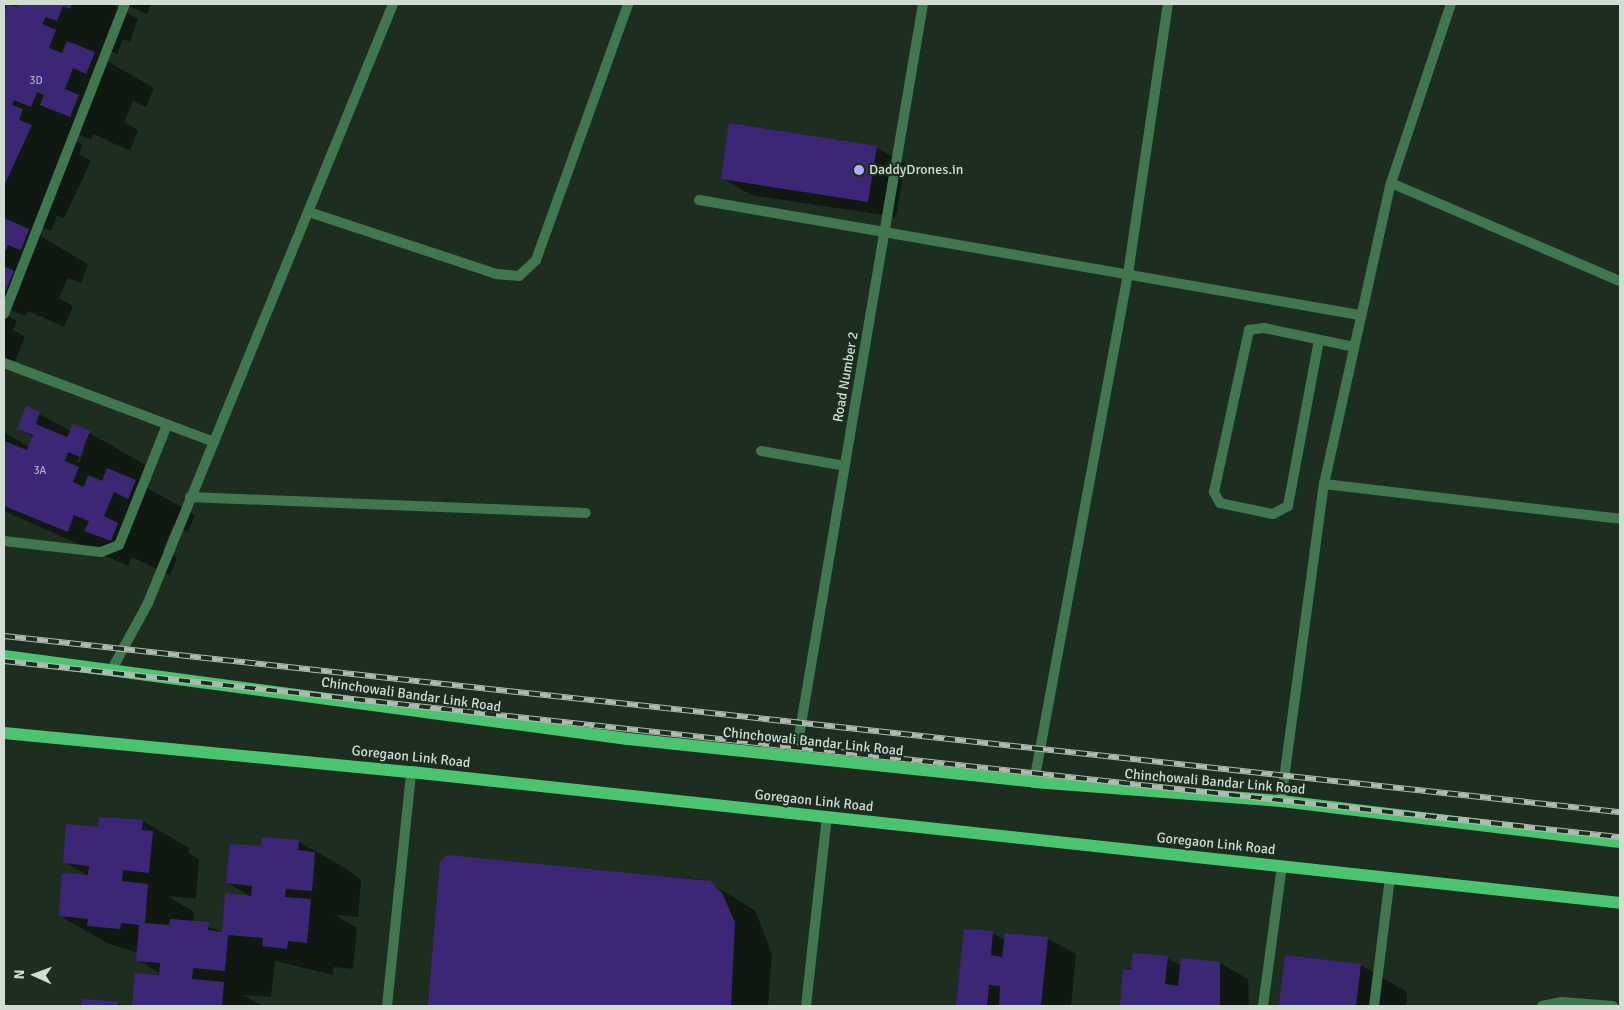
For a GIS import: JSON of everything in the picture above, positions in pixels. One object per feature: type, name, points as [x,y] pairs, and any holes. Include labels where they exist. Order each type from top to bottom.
[{"type":"main road","name":"Chinchowali Bandar Link Road","points":[[4,656],[628,739],[796,754],[1034,782],[1281,801],[1620,842]]},
{"type":"main road","name":"Goregaon Link Road","points":[[4,733],[411,772],[1620,903]]},
{"type":"street","points":[[4,314],[126,4]]},
{"type":"street","points":[[110,671],[148,603],[393,4]]},
{"type":"street","points":[[309,212],[497,274],[519,276],[536,260],[628,4]]},
{"type":"street","name":"Road Number 2","points":[[796,754],[922,4]]},
{"type":"street","points":[[1034,782],[1128,274],[1168,4]]},
{"type":"street","points":[[1281,801],[1324,484],[1391,183],[1451,4]]},
{"type":"street","points":[[1391,183],[1620,281]]},
{"type":"street","points":[[699,200],[1362,315]]},
{"type":"street","points":[[1319,340],[1288,506],[1273,514],[1220,503],[1214,492],[1249,330],[1264,328],[1354,347]]},
{"type":"street","points":[[4,363],[214,442]]},
{"type":"street","points":[[4,541],[101,552],[119,545],[167,425]]},
{"type":"street","points":[[761,451],[844,466]]},
{"type":"street","points":[[1324,484],[1620,519]]},
{"type":"street","points":[[190,497],[586,513]]},
{"type":"street","points":[[387,1006],[411,772]]},
{"type":"street","points":[[806,1006],[827,818]]},
{"type":"street","points":[[1263,1006],[1282,866]]},
{"type":"street","points":[[1374,1006],[1390,878]]},
{"type":"street","points":[[1542,1006],[1561,1002],[1612,1006]]},
{"type":"building","points":[[8,4],[18,8],[20,4],[72,4],[70,9],[63,6],[57,21],[46,17],[42,24],[56,30],[49,48],[62,53],[67,41],[95,52],[86,74],[73,68],[65,89],[79,95],[70,117],[40,105],[44,95],[37,92],[31,107],[14,100],[12,105],[23,109],[19,120],[32,125],[4,186],[4,13]]},
{"type":"building","points":[[729,123],[877,146],[868,202],[721,179]]},
{"type":"building","points":[[4,218],[29,229],[21,250],[8,245],[4,255]]},
{"type":"building","points":[[4,266],[14,271],[4,295]]},
{"type":"building","points":[[26,406],[40,412],[36,424],[67,437],[73,424],[90,431],[80,457],[68,452],[65,461],[79,467],[73,482],[84,487],[88,475],[102,481],[107,468],[136,480],[128,499],[114,492],[104,516],[118,523],[111,541],[84,531],[89,521],[74,515],[68,532],[4,506],[4,441],[27,450],[33,435],[17,429]]},
{"type":"building","points":[[99,817],[143,820],[142,830],[153,831],[149,873],[123,870],[122,881],[148,884],[145,923],[169,925],[170,919],[209,922],[208,930],[222,932],[225,893],[251,896],[252,886],[226,883],[230,844],[261,846],[262,837],[299,840],[298,850],[315,852],[312,891],[286,889],[285,897],[311,899],[307,943],[288,941],[287,949],[262,946],[263,938],[228,935],[225,971],[193,968],[192,979],[224,982],[222,1006],[132,1006],[135,973],[159,975],[160,963],[136,961],[139,925],[121,923],[120,929],[87,926],[88,919],[59,916],[62,873],[88,875],[89,866],[63,863],[66,824],[98,827]]},
{"type":"building","points":[[447,855],[710,881],[722,893],[735,922],[731,1006],[428,1006],[440,862]]},
{"type":"building","points":[[964,929],[993,931],[991,955],[1002,957],[1005,933],[1048,937],[1041,1006],[999,1006],[1000,986],[989,985],[987,1006],[956,1006]]},
{"type":"building","points":[[1133,953],[1168,956],[1165,984],[1178,986],[1181,958],[1220,962],[1220,1006],[1120,1006],[1123,969],[1131,970]]},
{"type":"building","points":[[1285,955],[1361,964],[1356,1006],[1279,1006]]},
{"type":"building","points":[[82,999],[118,1002],[118,1006],[82,1006]]},
{"type":"railway","points":[[4,636],[1620,812]]},
{"type":"railway","points":[[4,661],[1620,837]]},
{"type":"place","name":"DaddyDrones.in","points":[[859,170]]}]
